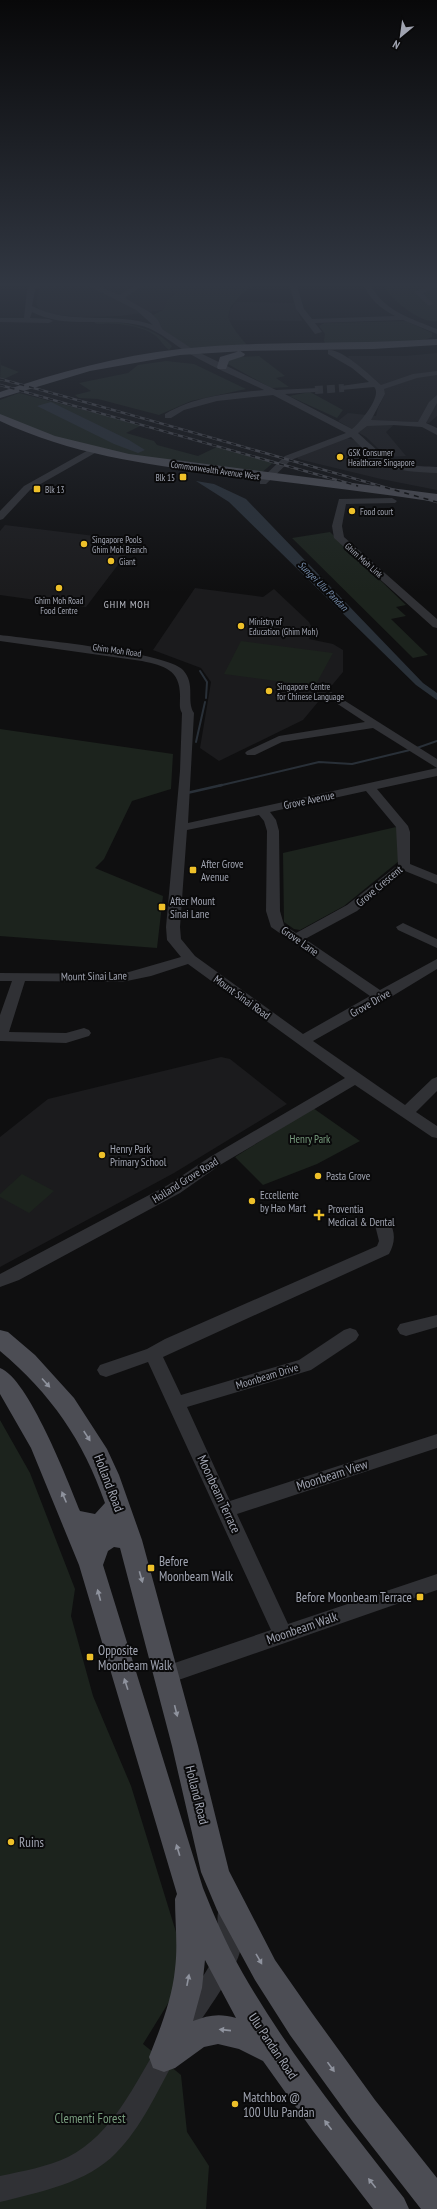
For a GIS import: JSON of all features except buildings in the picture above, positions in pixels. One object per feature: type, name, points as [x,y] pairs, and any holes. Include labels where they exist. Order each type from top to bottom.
[{"type":"main road","points":[[1,398],[32,386]]},
{"type":"main road","points":[[1,398],[44,386]]},
{"type":"main road","name":"Commonwealth Avenue West","points":[[0,417],[41,437],[84,453]]},
{"type":"main road","name":"Commonwealth Avenue West","points":[[0,426],[39,445],[84,453],[176,465],[437,509]]},
{"type":"main road","name":"Commonwealth Avenue West","points":[[261,479],[437,498]]},
{"type":"main road","name":"Holland Road","points":[[0,1338],[26,1361],[66,1404],[95,1449],[130,1540],[167,1676],[215,1872],[227,1900]]},
{"type":"main road","points":[[0,1362],[25,1390],[40,1419],[44,1430],[42,1446]]},
{"type":"main road","points":[[0,1377],[16,1399],[42,1446],[73,1518],[91,1565],[108,1626],[189,1888],[191,1942],[189,1980],[181,2013],[164,2057]]},
{"type":"main road","points":[[73,1518],[85,1524],[100,1524],[110,1516],[117,1505]]},
{"type":"main road","points":[[91,1565],[96,1548],[100,1541],[107,1537],[117,1536],[130,1540]]},
{"type":"main road","name":"Ulu Pandan Road","points":[[189,1888],[207,1933],[238,1994],[274,2050],[342,2144],[393,2209]]},
{"type":"main road","points":[[227,1900],[265,1970],[301,2024],[369,2118],[437,2203]]},
{"type":"main road","points":[[164,2057],[186,2038],[206,2030],[227,2030],[242,2034],[274,2050]]},
{"type":"street","points":[[250,386],[348,432]]},
{"type":"street","points":[[261,386],[348,432],[361,440],[375,456],[392,465],[437,470]]},
{"type":"street","points":[[344,388],[359,386]]},
{"type":"street","points":[[365,423],[381,394],[377,386]]},
{"type":"street","points":[[168,416],[183,407],[197,402],[315,390]]},
{"type":"street","points":[[421,424],[437,398]]},
{"type":"street","points":[[261,479],[275,461],[292,450],[348,432],[365,423],[421,424],[431,426],[437,432]]},
{"type":"street","points":[[0,507],[26,483],[84,453]]},
{"type":"street","points":[[0,517],[27,488],[84,453]]},
{"type":"street","name":"Ghim Moh Link","points":[[392,501],[342,501],[337,526],[339,538],[437,625]]},
{"type":"street","name":"Ghim Moh Link","points":[[418,608],[437,631]]},
{"type":"street","name":"Ghim Moh Road","points":[[0,634],[146,654],[168,660],[186,671],[192,679],[193,686],[191,709],[188,713],[186,771],[181,828]]},
{"type":"street","name":"Ghim Moh Road","points":[[0,638],[162,662],[178,672],[185,679],[187,691],[185,709],[188,713]]},
{"type":"street","points":[[331,695],[437,764]]},
{"type":"street","points":[[251,753],[279,739],[374,724]]},
{"type":"street","name":"Grove Avenue","points":[[181,828],[437,772]]},
{"type":"street","name":"Grove Crescent","points":[[296,940],[352,908],[404,866],[404,832],[402,826],[369,787]]},
{"type":"street","name":"Grove Lane","points":[[262,811],[270,820],[273,831],[275,920],[278,927],[382,997]]},
{"type":"street","name":"Mount Sinai Road","points":[[181,828],[174,906],[174,940],[190,959],[355,1078],[437,1133]]},
{"type":"street","points":[[404,866],[437,880]]},
{"type":"street","points":[[403,927],[437,944]]},
{"type":"street","name":"Mount Sinai Lane","points":[[0,977],[122,978],[146,973],[190,959]]},
{"type":"street","name":"Grove Drive","points":[[303,1040],[382,997],[437,963]]},
{"type":"street","points":[[20,977],[0,1036],[66,1038],[84,1033]]},
{"type":"street","name":"Holland Grove Road","points":[[0,1287],[6,1278],[174,1189],[249,1140],[355,1078]]},
{"type":"street","points":[[406,1113],[437,1082]]},
{"type":"street","points":[[419,1122],[423,1096]]},
{"type":"street","points":[[106,1370],[153,1354],[171,1344],[383,1250],[387,1242],[383,1225]]},
{"type":"street","points":[[406,1330],[435,1326]]},
{"type":"street","name":"Moonbeam Drive","points":[[177,1403],[305,1365],[350,1334]]},
{"type":"street","name":"Moonbeam Terrace","points":[[153,1354],[283,1634]]},
{"type":"street","name":"Moonbeam View","points":[[226,1510],[437,1441]]},
{"type":"street","name":"Moonbeam Walk","points":[[167,1676],[283,1634],[437,1582]]},
{"type":"street","name":"Holland Road","points":[[0,2188],[45,2179],[78,2166],[100,2151],[120,2130],[223,1964],[231,1942],[227,1900]]},
{"type":"shaded area","points":[[381,386],[437,386],[437,416],[429,423],[398,421],[386,432],[406,456],[387,457],[366,437],[338,421],[348,413],[376,416],[385,394]]},
{"type":"shaded area","points":[[347,438],[357,441],[379,460],[437,471],[437,490],[381,479],[298,459],[297,456]]},
{"type":"shaded area","points":[[5,525],[136,541],[86,607],[0,595],[0,531]]},
{"type":"shaded area","name":"Singapore Centre for Chinese Language","points":[[195,588],[263,597],[274,589],[309,622],[313,630],[309,639],[333,644],[343,650],[343,672],[303,720],[219,761],[200,748],[211,682],[201,668],[153,650]]},
{"type":"shaded area","name":"Henry Park Primary School","points":[[221,1057],[230,1059],[287,1104],[174,1173],[0,1267],[0,1137],[48,1099]]},
{"type":"green space","points":[[84,386],[240,386],[246,389],[191,401],[159,415],[98,399],[79,398],[75,395],[91,391]]},
{"type":"green space","points":[[268,386],[289,387],[271,388]]},
{"type":"green space","points":[[310,392],[343,410],[337,418],[289,396]]},
{"type":"green space","points":[[19,393],[142,425],[126,433],[154,441],[157,445],[198,456],[219,446],[275,461],[259,475],[99,452],[0,417],[0,400]]},
{"type":"green space","points":[[330,532],[406,605],[396,607],[406,616],[391,619],[428,655],[413,658],[292,538]]},
{"type":"green space","points":[[241,641],[333,653],[315,686],[224,674]]},
{"type":"green space","points":[[0,729],[173,754],[171,789],[132,801],[104,859],[95,868],[163,896],[157,948],[0,936]]},
{"type":"green space","points":[[396,827],[398,830],[399,861],[344,906],[300,930],[294,929],[284,922],[283,853]]},
{"type":"green space","name":"Henry Park","points":[[313,1108],[360,1141],[317,1164],[263,1185],[235,1157]]},
{"type":"green space","points":[[22,1174],[54,1191],[29,1213],[0,1197],[0,1194]]},
{"type":"green space","name":"Clementi Forest","points":[[0,1420],[30,1473],[75,1589],[71,1616],[93,1696],[131,1786],[188,1971],[143,2044],[181,2075],[187,2132],[209,2166],[206,2209],[0,2209]]},
{"type":"water","points":[[51,402],[129,440],[145,450],[138,453],[114,444],[37,406]]},
{"type":"water","name":"Sungei Ulu Pandan","points":[[196,481],[214,484],[246,499],[423,683],[437,693],[437,700],[416,685],[229,502]]},
{"type":"waterway","points":[[200,671],[207,682],[206,698]]},
{"type":"waterway","points":[[196,742],[205,702]]},
{"type":"waterway","points":[[218,786],[319,762],[352,764],[414,749],[437,741]]},
{"type":"waterway","points":[[187,793],[222,785]]},
{"type":"tunnel","points":[[315,390],[344,388]]},
{"type":"railway","points":[[4,386],[358,486]]},
{"type":"railway","points":[[26,386],[437,502]]},
{"type":"place","name":"GSK Consumer Healthcare Singapore","points":[[340,457]]},
{"type":"place","name":"Blk 15","points":[[183,477]]},
{"type":"place","name":"Blk 13","points":[[37,489]]},
{"type":"place","name":"Food court","points":[[352,511]]},
{"type":"place","name":"Singapore Pools Ghim Moh Branch","points":[[84,544]]},
{"type":"place","name":"Giant","points":[[111,561]]},
{"type":"place","name":"Ghim Moh Road Food Centre","points":[[59,588]]},
{"type":"place","name":"Ministry of Education (Ghim Moh)","points":[[241,626]]},
{"type":"place","name":"Singapore Centre for Chinese Language","points":[[269,691]]},
{"type":"place","name":"After Grove Avenue","points":[[193,870]]},
{"type":"place","name":"After Mount Sinai Lane","points":[[162,907]]},
{"type":"place","name":"Henry Park Primary School","points":[[102,1155]]},
{"type":"place","name":"Pasta Grove","points":[[318,1176]]},
{"type":"place","name":"Eccellente by Hao Mart","points":[[252,1201]]},
{"type":"place","name":"Proventia Medical & Dental","points":[[319,1215]]},
{"type":"place","name":"Before Moonbeam Walk","points":[[151,1568]]},
{"type":"place","name":"Before Moonbeam Terrace","points":[[420,1597]]},
{"type":"place","name":"Opposite Moonbeam Walk","points":[[90,1657]]},
{"type":"place","name":"Ruins","points":[[11,1842]]},
{"type":"place","name":"Matchbox @ 100 Ulu Pandan","points":[[235,2104]]},
{"type":"district","name":"GHIM MOH","points":[[127,604]]}]
